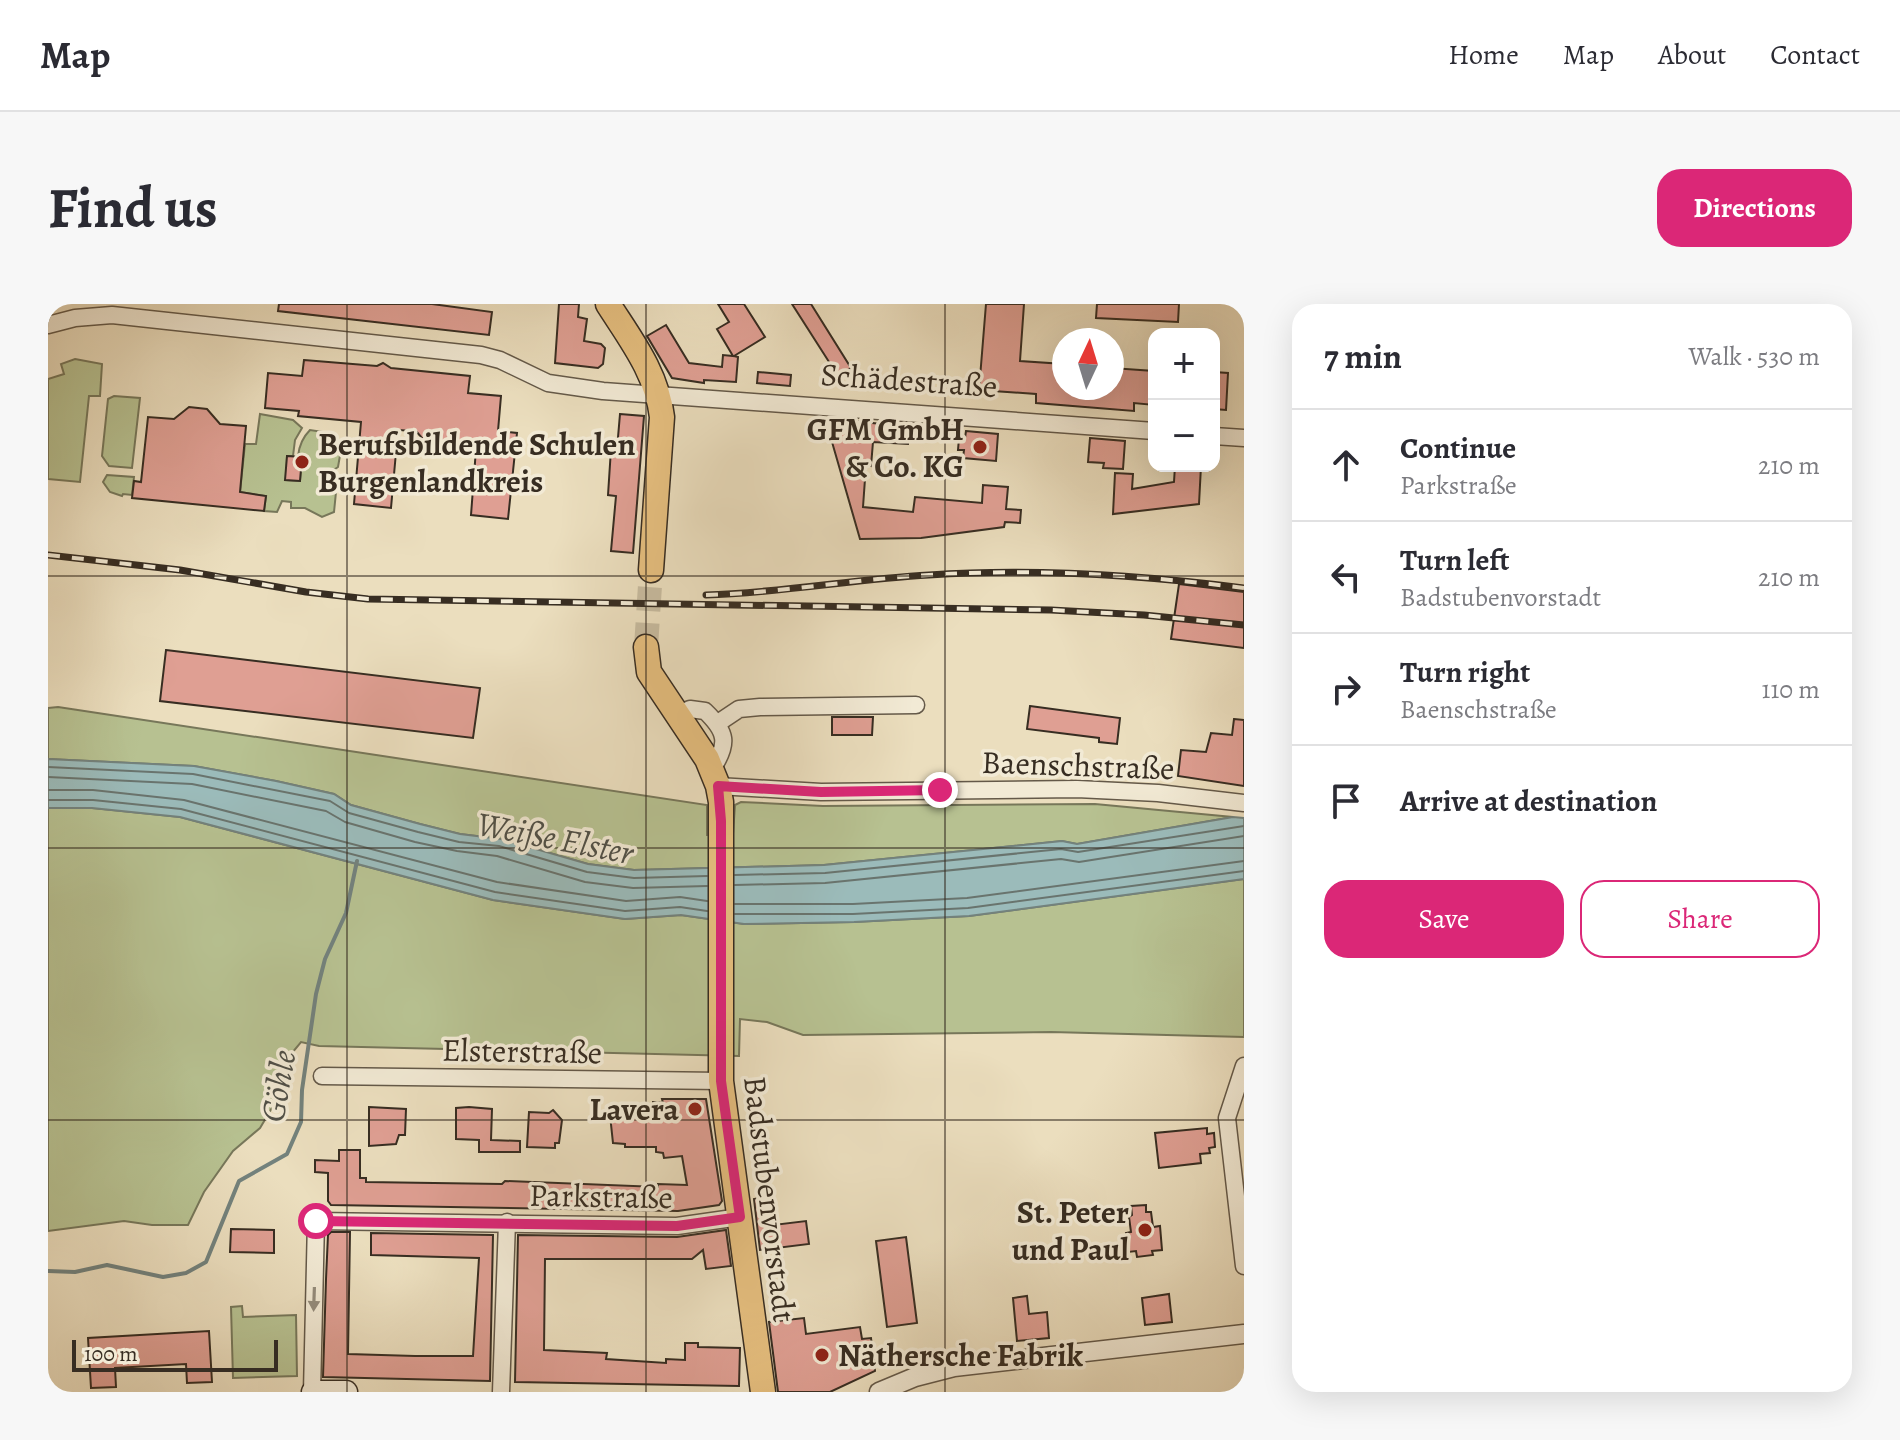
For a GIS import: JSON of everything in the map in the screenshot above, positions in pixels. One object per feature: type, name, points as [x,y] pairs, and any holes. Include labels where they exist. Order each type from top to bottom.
[{"type":"main road","points":[[608,304],[645,362],[660,394],[662,417],[651,570]]},
{"type":"main road","points":[[646,647],[649,672],[715,778]]},
{"type":"main road","name":"Badstubenvorstadt","points":[[715,778],[721,821],[721,1081],[763,1392]]},
{"type":"main road","points":[[312,1392],[346,1392]]},
{"type":"street","name":"Schädestraße","points":[[48,325],[75,318],[112,315],[425,348],[500,360],[538,380],[556,385],[1148,431]]},
{"type":"street","points":[[1220,436],[1244,438]]},
{"type":"street","points":[[718,723],[739,709],[760,707],[916,705]]},
{"type":"street","points":[[677,715],[690,709],[705,711],[718,723],[723,752],[715,778]]},
{"type":"street","name":"Baenschstraße","points":[[715,778],[821,792],[1077,789],[1158,793],[1244,803]]},
{"type":"street","points":[[1244,1066],[1227,1118],[1244,1266]]},
{"type":"street","name":"Elsterstraße","points":[[322,1076],[721,1081]]},
{"type":"street","name":"Parkstraße","points":[[312,1392],[316,1221],[677,1226],[740,1217]]},
{"type":"street","points":[[501,1392],[507,1222]]},
{"type":"street","points":[[879,1392],[915,1377],[954,1367],[1244,1334]]},
{"type":"green space","points":[[75,359],[102,364],[100,396],[89,396],[80,482],[48,479],[48,379],[64,374],[61,364]]},
{"type":"green space","points":[[114,396],[140,398],[132,468],[109,466],[102,456],[108,399]]},
{"type":"green space","points":[[260,414],[293,420],[302,428],[295,440],[293,456],[287,456],[286,480],[300,481],[302,457],[298,456],[303,439],[310,430],[330,433],[329,443],[342,444],[338,467],[331,472],[333,480],[337,482],[334,512],[322,517],[305,508],[291,508],[291,502],[282,501],[277,512],[264,511],[266,496],[240,492],[245,444],[256,444]]},
{"type":"green space","points":[[107,475],[134,477],[132,495],[110,492],[103,482]]},
{"type":"green space","points":[[58,707],[707,805],[707,835],[733,834],[735,805],[741,802],[823,806],[1095,804],[1233,817],[1077,844],[1062,841],[824,865],[634,870],[588,864],[501,839],[460,834],[351,805],[334,794],[276,781],[194,766],[48,759],[48,708]]},
{"type":"green space","points":[[48,808],[92,808],[180,817],[493,900],[625,919],[681,915],[744,924],[969,916],[1244,879],[1244,1037],[1051,1032],[803,1035],[767,1022],[740,1019],[739,1056],[319,1046],[301,1042],[287,1059],[285,1086],[260,1128],[233,1151],[204,1192],[188,1225],[124,1221],[48,1231]]},
{"type":"green space","points":[[242,1306],[243,1317],[296,1315],[297,1376],[233,1378],[231,1307]]},
{"type":"water","points":[[48,759],[194,766],[276,781],[334,794],[351,805],[460,834],[501,839],[588,864],[634,870],[824,865],[1062,841],[1077,844],[1233,817],[1244,818],[1244,879],[969,916],[744,924],[681,915],[625,919],[493,900],[180,817],[92,808],[48,808]]},
{"type":"building","points":[[279,304],[432,304],[492,312],[489,335],[278,311]]},
{"type":"building","points":[[559,304],[579,304],[578,317],[587,319],[584,341],[601,344],[605,348],[603,364],[598,368],[555,363]]},
{"type":"building","points":[[718,304],[744,304],[765,337],[734,356],[738,357],[736,382],[704,380],[704,383],[672,378],[647,336],[666,325],[689,363],[722,367],[723,355],[733,356],[717,329],[729,322]]},
{"type":"building","points":[[792,304],[811,304],[851,368],[838,376]]},
{"type":"building","points":[[986,304],[1024,304],[1020,361],[1052,363],[1052,400],[1124,400],[1124,369],[1148,371],[1148,404],[1134,403],[1134,411],[1036,403],[1036,394],[979,390]]},
{"type":"building","points":[[1097,304],[1179,304],[1178,322],[1096,318]]},
{"type":"building","points":[[304,360],[377,366],[383,363],[391,368],[470,376],[468,393],[501,396],[498,431],[517,433],[508,519],[471,515],[476,449],[428,445],[416,431],[398,430],[391,508],[354,504],[361,422],[298,416],[299,411],[265,408],[268,373],[302,376]]},
{"type":"building","points":[[758,372],[791,375],[790,386],[757,383]]},
{"type":"building","points":[[1220,372],[1228,373],[1226,410],[1220,410]]},
{"type":"building","points":[[189,407],[207,409],[220,424],[246,426],[240,492],[266,496],[264,511],[132,498],[134,481],[141,482],[148,417],[174,419]]},
{"type":"building","points":[[620,414],[644,416],[633,553],[611,551],[616,496],[608,495],[611,449],[617,449]]},
{"type":"building","points":[[835,419],[909,427],[908,444],[873,442],[871,466],[866,465],[863,507],[913,512],[915,497],[982,503],[983,485],[1008,487],[1006,509],[1021,510],[1020,523],[1005,522],[1004,527],[921,538],[860,539],[832,442]]},
{"type":"building","name":"GFM GmbH & Co. KG","points":[[966,431],[998,434],[996,461],[963,458],[964,450],[958,450],[959,438],[965,438]]},
{"type":"building","points":[[1090,438],[1125,441],[1123,469],[1103,468],[1104,463],[1088,462]]},
{"type":"building","points":[[287,456],[302,457],[300,481],[285,480]]},
{"type":"building","points":[[1175,472],[1201,472],[1199,504],[1113,514],[1115,473],[1133,474],[1132,489],[1174,482]]},
{"type":"building","points":[[1179,584],[1244,592],[1244,648],[1171,639]]},
{"type":"building","points":[[166,650],[480,688],[473,738],[160,701]]},
{"type":"building","points":[[1030,706],[1120,718],[1117,744],[1099,742],[1099,738],[1027,729]]},
{"type":"building","points":[[832,717],[873,717],[872,735],[832,735]]},
{"type":"building","points":[[1234,719],[1244,720],[1244,786],[1178,776],[1181,750],[1206,752],[1211,733],[1232,735]]},
{"type":"building","points":[[662,1099],[706,1099],[722,1201],[719,1205],[678,1211],[331,1205],[328,1201],[328,1173],[315,1172],[315,1160],[339,1161],[339,1150],[360,1150],[360,1178],[366,1178],[366,1182],[687,1185],[682,1156],[664,1158],[663,1153],[656,1152],[656,1147],[625,1147],[625,1144],[613,1143],[610,1115],[653,1115],[653,1102],[663,1103]]},
{"type":"building","points":[[369,1107],[406,1109],[405,1135],[399,1135],[396,1144],[369,1146]]},
{"type":"building","points":[[456,1108],[492,1109],[491,1140],[520,1141],[520,1152],[479,1152],[479,1140],[456,1139]]},
{"type":"building","points":[[553,1110],[562,1120],[559,1143],[555,1143],[555,1148],[527,1147],[529,1112],[549,1113]]},
{"type":"building","points":[[1207,1128],[1207,1134],[1214,1133],[1215,1147],[1209,1148],[1210,1153],[1200,1154],[1201,1163],[1159,1168],[1155,1133]]},
{"type":"building","points":[[770,1196],[774,1225],[806,1221],[809,1244],[760,1250],[754,1199]]},
{"type":"building","name":"St. Peter und Paul","points":[[1146,1205],[1146,1212],[1151,1212],[1153,1227],[1160,1226],[1162,1250],[1137,1257],[1136,1251],[1128,1252],[1126,1233],[1131,1232],[1131,1206]]},
{"type":"building","points":[[231,1229],[274,1230],[274,1253],[230,1252]]},
{"type":"building","points":[[726,1230],[731,1266],[706,1269],[703,1250],[692,1259],[545,1259],[544,1350],[607,1353],[606,1359],[666,1363],[666,1359],[685,1360],[685,1343],[698,1343],[698,1347],[740,1348],[739,1386],[515,1382],[518,1235],[677,1237]]},
{"type":"building","points":[[331,1232],[350,1232],[348,1354],[415,1356],[473,1356],[479,1258],[371,1255],[371,1233],[493,1235],[490,1381],[323,1377],[328,1235]]},
{"type":"building","points":[[906,1237],[917,1323],[887,1327],[876,1241]]},
{"type":"building","points":[[1169,1294],[1172,1322],[1145,1325],[1142,1298]]},
{"type":"building","points":[[1027,1296],[1029,1314],[1047,1312],[1049,1338],[1017,1341],[1013,1298]]},
{"type":"building","name":"Näthersche Fabrik","points":[[804,1318],[806,1334],[860,1327],[862,1339],[871,1338],[875,1371],[830,1392],[778,1392],[769,1322]]},
{"type":"building","points":[[209,1331],[212,1382],[187,1383],[186,1364],[115,1368],[116,1387],[91,1388],[88,1338]]},
{"type":"waterway","name":"Göhle","points":[[48,1271],[75,1272],[107,1265],[163,1277],[186,1273],[206,1262],[239,1181],[287,1154],[301,1122],[302,1090],[316,994],[325,959],[346,913],[357,861]]},
{"type":"tunnel","points":[[646,647],[651,570]]},
{"type":"railway","points":[[48,555],[180,570],[306,592],[368,599],[1051,610],[1244,625]]},
{"type":"railway","points":[[706,595],[901,577],[1008,572],[1126,576],[1244,588]]},
{"type":"place","name":"GFM GmbH & Co. KG","points":[[980,447]]},
{"type":"place","name":"Berufsbildende Schulen Burgenlandkreis","points":[[302,462]]},
{"type":"place","name":"Lavera","points":[[695,1109]]},
{"type":"place","name":"St. Peter und Paul","points":[[1145,1230]]},
{"type":"place","name":"Näthersche Fabrik","points":[[822,1355]]},
{"type":"route","points":[[316,1221],[677,1226],[740,1217],[721,1081],[721,802],[718,786],[821,792],[940,790]]},
{"type":"water label","name":"Weiße Elster","points":[[555,838]]}]
